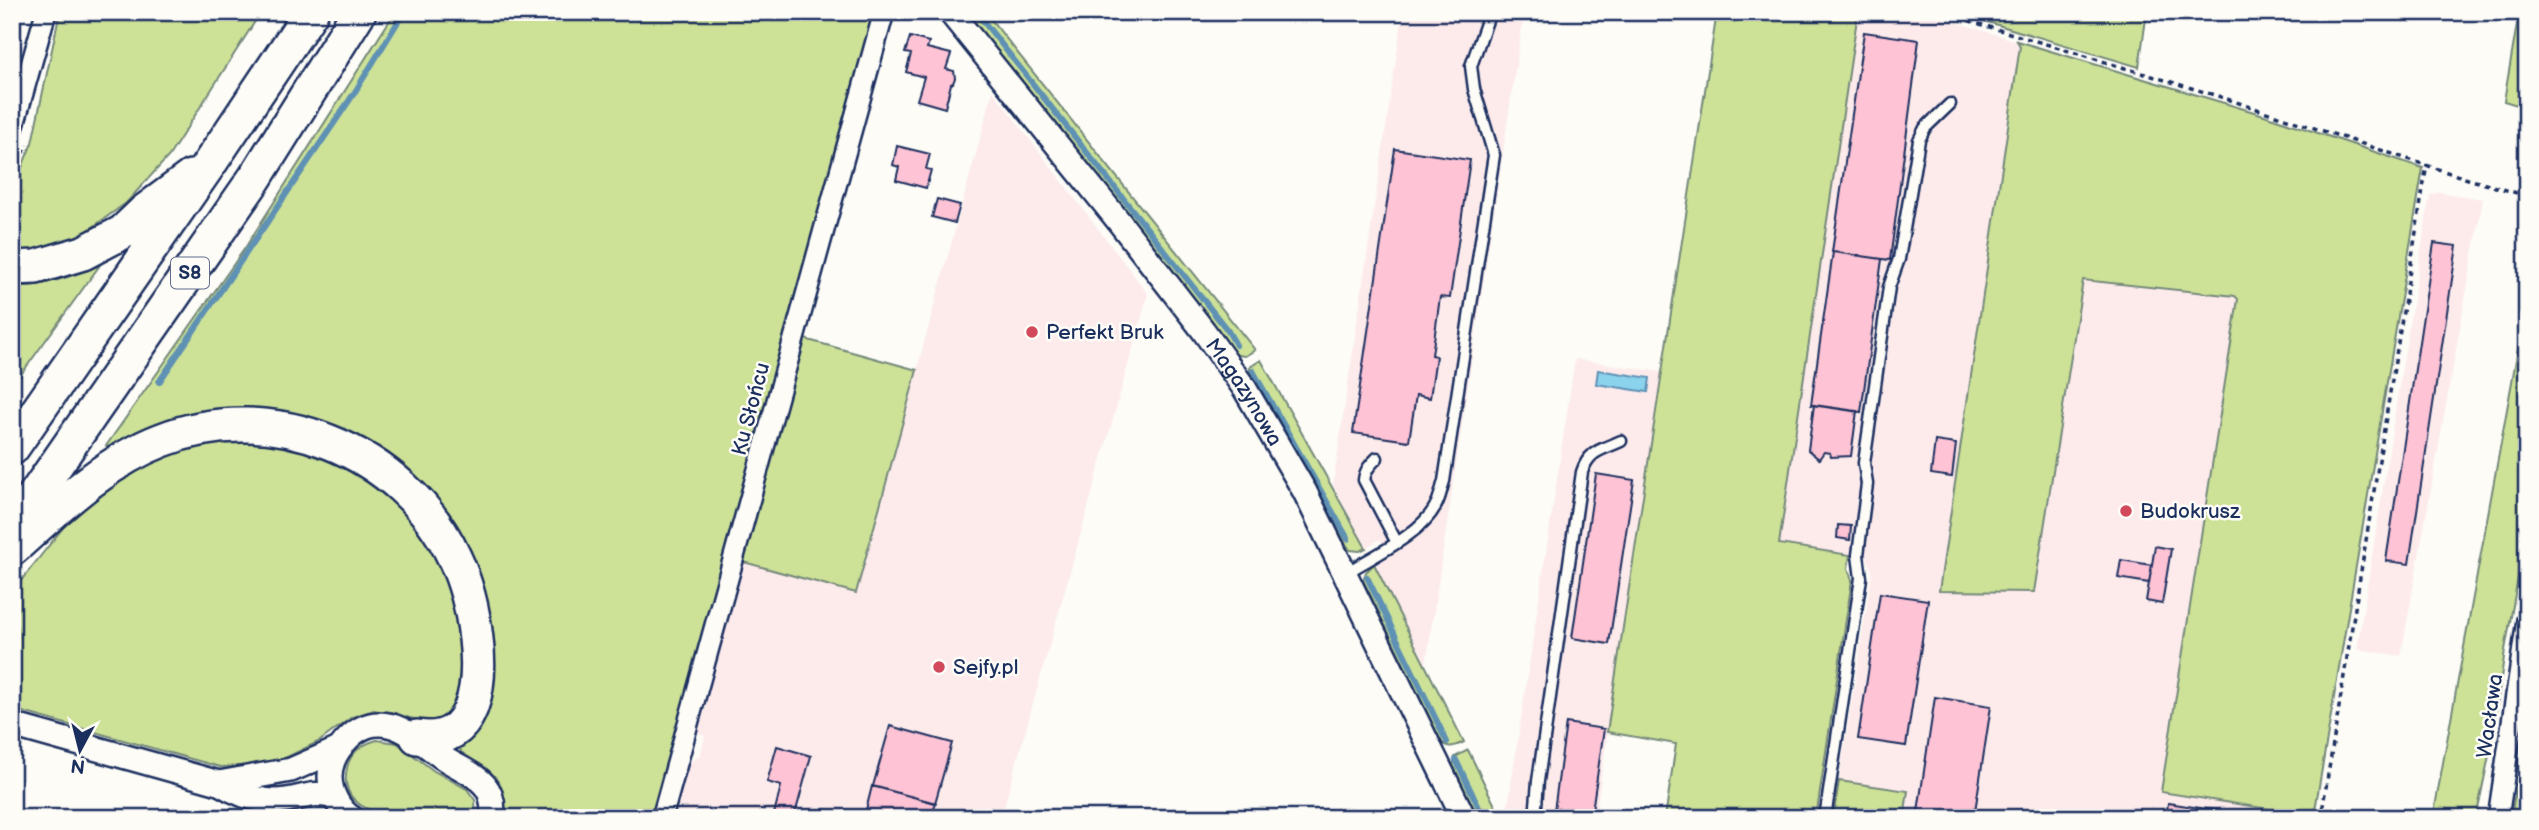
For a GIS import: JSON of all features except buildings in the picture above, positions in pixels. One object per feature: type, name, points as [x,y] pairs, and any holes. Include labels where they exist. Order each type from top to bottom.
[{"type":"highway","name":"S8","points":[[12,448],[210,163],[311,12]]},
{"type":"highway","name":"S8","points":[[12,528],[255,178],[359,12]]},
{"type":"highway","points":[[12,268],[36,267],[83,253],[124,232],[145,211],[210,163]]},
{"type":"highway","points":[[12,549],[67,500],[121,459],[177,434],[223,425],[269,426],[309,434],[347,450],[376,466],[399,484],[433,522],[454,556],[470,601],[478,661],[474,704],[463,720],[447,735],[432,740],[417,737]]},
{"type":"street","points":[[12,132],[46,12]]},
{"type":"street","name":"Ku Słońcu","points":[[662,818],[884,12]]},
{"type":"street","name":"Magazynowa","points":[[950,12],[1117,219],[1225,361],[1277,442],[1346,573],[1464,818]]},
{"type":"street","name":"Wacława","points":[[2498,818],[2526,633]]},
{"type":"street","points":[[12,725],[219,783],[233,792],[267,801],[289,800],[316,793],[334,797]]},
{"type":"street","points":[[219,783],[275,775],[339,749],[357,731],[373,725],[393,725],[417,737],[444,758],[471,771],[480,779],[491,796],[492,818]]},
{"type":"street","points":[[339,749],[330,779],[334,797],[352,818]]},
{"type":"lane","points":[[1346,573],[1427,519],[1437,505],[1444,481],[1494,155],[1474,89],[1471,66],[1490,12]]},
{"type":"lane","points":[[1825,818],[1861,578],[1858,555],[1867,484],[1864,463],[1889,287],[1899,258],[1919,140],[1925,128],[1950,104]]},
{"type":"lane","points":[[1535,818],[1538,780],[1582,472],[1585,461],[1592,454],[1621,441]]},
{"type":"lane","points":[[1377,458],[1364,474],[1364,480],[1396,541]]},
{"type":"path","points":[[1940,12],[2221,97],[2527,196]]},
{"type":"path","points":[[2321,818],[2427,164]]},
{"type":"shaded area","points":[[1403,12],[1524,12],[1426,664],[1374,564],[1389,555],[1380,539],[1366,548],[1333,485]]},
{"type":"shaded area","points":[[1858,12],[1923,12],[2017,41],[2020,46],[1939,591],[2034,592],[2083,280],[2235,296],[2238,299],[2161,791],[2314,818],[1904,818],[1908,791],[1839,781],[1872,572],[1866,556],[1779,545]]},
{"type":"shaded area","points":[[993,91],[1148,294],[1001,818],[669,818],[684,765],[700,756],[705,736],[693,730],[740,561],[856,592]]},
{"type":"shaded area","points":[[2439,192],[2483,199],[2401,656],[2357,649],[2430,195]]},
{"type":"shaded area","points":[[1575,359],[1662,372],[1595,818],[1506,818]]},
{"type":"green space","points":[[60,12],[261,12],[169,156],[126,203],[72,242],[12,255],[12,191],[32,143]]},
{"type":"green space","points":[[395,12],[876,12],[657,818],[504,818],[498,786],[488,772],[461,752],[460,747],[484,720],[493,693],[494,644],[485,598],[472,561],[455,528],[433,497],[407,470],[377,448],[343,430],[294,417],[112,450],[106,446],[245,248]]},
{"type":"green space","points":[[966,12],[985,12],[1255,350],[1245,356],[1236,355],[1160,253]]},
{"type":"green space","points":[[1717,12],[1858,12],[1779,544],[1850,555],[1848,568],[1852,580],[1816,818],[1665,818],[1676,744],[1607,732]]},
{"type":"green space","points":[[1954,12],[2147,12],[2139,67]]},
{"type":"green space","points":[[2519,12],[2527,12],[2527,108],[2504,101]]},
{"type":"green space","points":[[2017,41],[2264,115],[2423,168],[2314,816],[2161,792],[2238,299],[2235,296],[2083,280],[2034,592],[1939,591],[2020,46]]},
{"type":"green space","points":[[100,265],[12,387],[12,288],[57,280]]},
{"type":"green space","points":[[2527,299],[2527,527],[2491,746],[2476,818],[2433,818]]},
{"type":"green space","points":[[801,338],[917,370],[856,593],[740,561]]},
{"type":"green space","points":[[1261,360],[1366,548],[1360,551],[1350,550],[1346,544],[1305,466],[1250,374],[1250,367]]},
{"type":"green space","points":[[243,438],[321,450],[403,500],[456,586],[465,680],[453,712],[438,720],[419,720],[374,710],[352,717],[320,741],[285,758],[252,766],[220,767],[12,709],[12,592],[66,524],[94,497],[164,452]]},
{"type":"green space","points":[[1374,564],[1464,742],[1455,746],[1442,743],[1363,580]]},
{"type":"green space","points":[[2527,715],[2527,803],[2524,818],[2511,818]]},
{"type":"green space","points":[[377,740],[397,743],[434,771],[467,789],[475,800],[476,818],[416,819],[393,816],[372,811],[356,802],[347,788],[347,768],[357,750]]},
{"type":"green space","points":[[1468,750],[1501,818],[1478,818],[1453,765],[1455,757]]},
{"type":"green space","points":[[1839,781],[1908,791],[1904,818],[1833,818]]},
{"type":"water","points":[[1598,370],[1650,378],[1648,392],[1596,384]]},
{"type":"waterway","points":[[159,382],[353,95],[404,12]]},
{"type":"waterway","points":[[976,12],[1228,331],[1236,345]]},
{"type":"waterway","points":[[1253,371],[1348,539]]},
{"type":"waterway","points":[[1367,577],[1447,742]]},
{"type":"waterway","points":[[1456,760],[1484,818]]},
{"type":"place","name":"Perfekt Bruk","points":[[1032,332]]},
{"type":"place","name":"Budokrusz","points":[[2126,511]]},
{"type":"place","name":"Sejfy.pl","points":[[939,667]]}]
